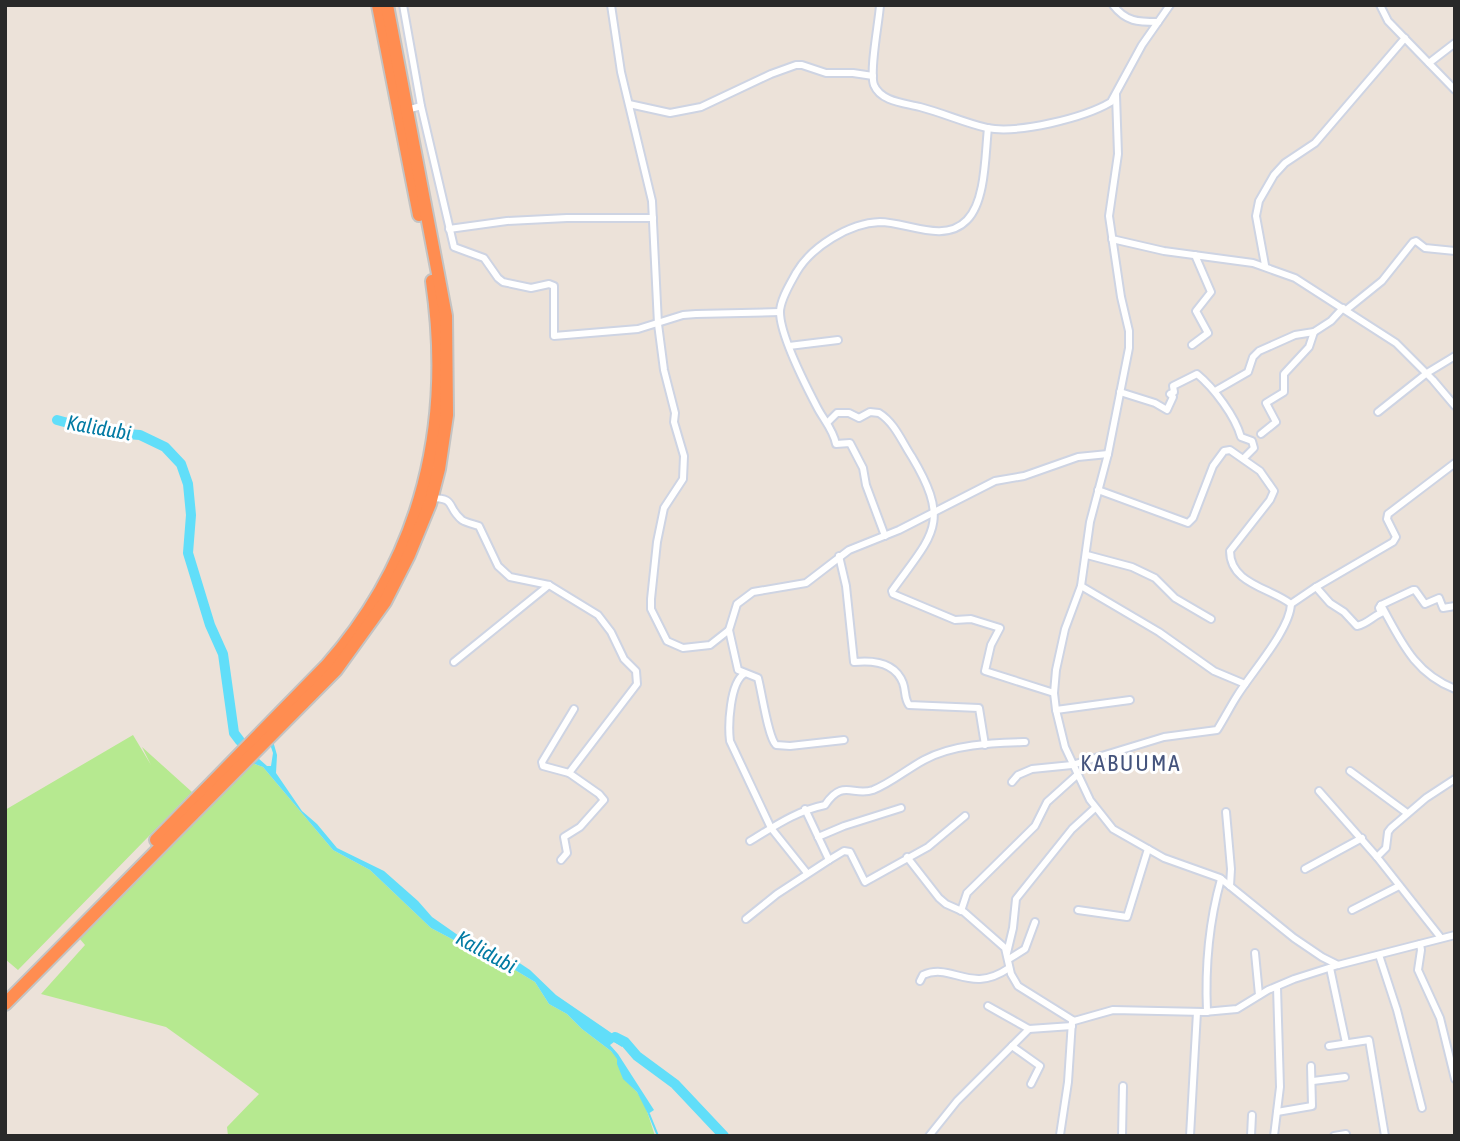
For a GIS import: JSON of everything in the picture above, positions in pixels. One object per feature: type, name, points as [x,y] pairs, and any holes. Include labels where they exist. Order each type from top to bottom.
[{"type":"highway","points":[[332,667],[380,593],[408,536],[427,472],[437,416],[439,360],[432,283],[378,5]]},
{"type":"highway","points":[[5,1004],[71,932],[332,667],[385,602],[410,555],[439,469],[447,415],[448,339],[440,280],[387,5]]},
{"type":"highway","points":[[5,992],[71,932]]},
{"type":"street","points":[[403,5],[421,106],[454,247],[484,258],[503,282],[531,288],[549,284],[554,286],[554,336],[638,329],[672,318],[696,314],[780,312]]},
{"type":"street","points":[[611,5],[615,42],[652,201],[658,324],[664,370],[675,413],[674,422],[684,456],[683,479],[664,508],[657,542],[651,609],[667,641],[683,648],[710,645],[729,630]]},
{"type":"street","points":[[880,5],[873,76],[879,93],[894,101],[988,128],[1050,124],[1106,105],[1116,95],[1130,65],[1170,5]]},
{"type":"street","points":[[1113,5],[1132,22],[1158,22]]},
{"type":"street","points":[[1380,5],[1388,21],[1455,90]]},
{"type":"street","points":[[1265,265],[1256,216],[1259,201],[1274,175],[1285,163],[1315,143],[1405,38]]},
{"type":"street","points":[[1429,63],[1455,43]]},
{"type":"street","points":[[629,104],[670,113],[691,110],[716,102],[757,80],[796,65],[832,74],[873,76]]},
{"type":"street","points":[[1116,95],[1118,154],[1109,204],[1121,297],[1129,331],[1129,348],[1108,454],[1090,522],[1081,586],[1063,636],[1054,693],[1065,747],[1095,808],[1113,829],[1164,858],[1221,879],[1294,938],[1338,965]]},
{"type":"street","points":[[407,110],[421,106]]},
{"type":"street","points":[[885,536],[866,485],[861,462],[850,443],[835,444],[828,422],[818,410],[789,346],[780,312],[801,265],[824,243],[846,232],[881,222],[939,231],[953,229],[965,223],[979,202],[988,128]]},
{"type":"street","points":[[449,229],[531,220],[653,218]]},
{"type":"street","points":[[1112,239],[1148,248],[1265,265],[1295,278],[1396,343],[1427,373],[1455,406]]},
{"type":"street","points":[[1215,391],[1248,372],[1251,360],[1259,351],[1295,335],[1314,332],[1331,321],[1382,281],[1414,241],[1425,248],[1455,251]]},
{"type":"street","points":[[1192,345],[1208,333],[1196,311],[1210,292],[1195,255]]},
{"type":"street","points":[[1261,434],[1276,422],[1266,403],[1284,392],[1284,374],[1309,347],[1314,332]]},
{"type":"street","points":[[789,346],[838,340]]},
{"type":"street","points":[[1378,412],[1427,373],[1455,356]]},
{"type":"street","points":[[1120,392],[1155,403],[1167,410],[1173,397],[1170,394],[1174,391],[1172,386],[1192,374],[1198,375],[1215,391],[1237,424],[1241,437],[1252,441],[1254,448],[1244,458]]},
{"type":"street","points":[[828,422],[837,413],[849,413],[859,418],[875,412],[884,416],[896,430],[927,482],[935,510],[926,546],[894,588],[893,594],[955,620],[978,620],[1000,628],[991,645],[985,671],[1054,693]]},
{"type":"street","points":[[1098,490],[1188,523],[1193,518],[1213,466],[1224,451],[1230,450],[1244,458],[1260,471],[1274,491],[1230,551],[1230,559],[1239,575],[1291,604]]},
{"type":"street","points":[[844,740],[776,745],[770,735],[758,678],[738,670],[729,630],[737,604],[753,592],[807,583],[839,556],[1003,479],[1024,476],[1077,457],[1108,454]]},
{"type":"street","points":[[1012,782],[1018,775],[1032,769],[1072,765],[1164,737],[1214,732],[1278,636],[1289,616],[1291,604],[1393,542],[1396,537],[1387,519],[1388,514],[1455,463]]},
{"type":"street","points":[[431,498],[451,501],[455,512],[464,522],[479,526],[498,566],[510,577],[549,585],[598,615],[611,632],[624,659],[636,671],[637,684],[569,773]]},
{"type":"street","points":[[1087,555],[1132,567],[1155,578],[1175,598],[1211,619]]},
{"type":"street","points":[[839,556],[846,586],[854,662],[870,661],[888,665],[903,682],[909,705],[979,708],[985,745]]},
{"type":"street","points":[[454,662],[549,585]]},
{"type":"street","points":[[1081,586],[1158,632],[1214,671],[1245,684]]},
{"type":"street","points":[[1315,587],[1357,626],[1364,625],[1381,613],[1381,605]]},
{"type":"street","points":[[1381,605],[1415,590],[1425,604],[1438,598],[1443,608],[1455,606]]},
{"type":"street","points":[[1381,605],[1406,652],[1434,681],[1455,689]]},
{"type":"street","points":[[744,674],[736,682],[728,727],[730,741],[771,828],[807,873]]},
{"type":"street","points":[[1056,710],[1130,700]]},
{"type":"street","points":[[561,860],[567,853],[564,837],[580,827],[604,800],[569,773],[543,766],[542,762],[574,709]]},
{"type":"street","points":[[750,841],[806,809],[825,805],[831,796],[845,789],[873,790],[939,753],[985,745],[1026,742]]},
{"type":"street","points":[[1350,771],[1408,813]]},
{"type":"street","points":[[961,911],[967,893],[1034,827],[1047,803],[1077,775]]},
{"type":"street","points":[[1377,857],[1388,845],[1388,832],[1408,813],[1455,779]]},
{"type":"street","points":[[1319,791],[1362,838],[1441,939]]},
{"type":"street","points":[[818,837],[901,808]]},
{"type":"street","points":[[1072,1023],[1018,986],[1009,968],[1008,956],[1016,899],[1072,829],[1095,808]]},
{"type":"street","points":[[806,809],[829,860]]},
{"type":"street","points":[[1226,812],[1230,886]]},
{"type":"street","points":[[746,919],[807,873],[844,851],[850,852],[866,882],[928,847],[965,816]]},
{"type":"street","points":[[1305,869],[1362,838]]},
{"type":"street","points":[[1078,910],[1127,917],[1148,849]]},
{"type":"street","points":[[907,857],[939,898],[961,911],[1000,943],[1008,956]]},
{"type":"street","points":[[1207,1012],[1205,982],[1214,906],[1221,879]]},
{"type":"street","points":[[1352,910],[1399,886]]},
{"type":"street","points":[[1008,956],[1025,949],[1035,922]]},
{"type":"street","points":[[929,1136],[957,1101],[1029,1029],[1072,1023],[1113,1010],[1207,1012],[1237,1009],[1277,986],[1338,965],[1455,935]]},
{"type":"street","points":[[1420,944],[1418,970],[1440,1018],[1455,1079]]},
{"type":"street","points":[[1255,953],[1259,995]]},
{"type":"street","points":[[1379,955],[1397,1010],[1422,1108]]},
{"type":"street","points":[[920,981],[923,975],[929,972],[942,972],[976,980],[995,976],[1009,968]]},
{"type":"street","points":[[1330,968],[1346,1043]]},
{"type":"street","points":[[1274,1136],[1280,1087],[1277,986]]},
{"type":"street","points":[[988,1006],[1029,1029]]},
{"type":"street","points":[[1191,1136],[1197,1012]]},
{"type":"street","points":[[1060,1135],[1068,1082],[1072,1023]]},
{"type":"street","points":[[1329,1046],[1369,1040],[1371,1043],[1385,1136]]},
{"type":"street","points":[[1012,1046],[1040,1066],[1031,1084]]},
{"type":"street","points":[[1278,1112],[1312,1106],[1311,1066]]},
{"type":"street","points":[[1313,1081],[1345,1077]]},
{"type":"street","points":[[1122,1136],[1123,1086]]},
{"type":"street","points":[[1251,1136],[1252,1115]]},
{"type":"street","points":[[1334,1136],[1346,1134]]},
{"type":"green space","points":[[133,735],[151,765],[142,747],[192,792],[18,970],[5,959],[5,810]]},
{"type":"green space","points":[[252,763],[263,767],[333,850],[370,870],[431,928],[535,982],[549,1004],[567,1014],[611,1051],[617,1058],[623,1078],[645,1105],[655,1136],[228,1136],[227,1127],[259,1094],[166,1027],[41,994],[85,945],[79,938]]},
{"type":"water","points":[[273,741],[277,755],[276,773],[302,811],[337,848],[384,871],[432,917],[462,938],[518,962],[556,995],[626,1043],[622,1047],[614,1042],[610,1045],[654,1110],[648,1114],[637,1092],[623,1079],[617,1059],[611,1051],[567,1014],[549,1004],[535,982],[431,928],[370,870],[333,850],[263,767],[252,763],[258,758],[271,766],[273,753],[270,744]]},
{"type":"waterway","name":"Kalidubi","points":[[57,420],[101,432],[140,435],[165,447],[181,464],[188,484],[191,515],[188,553],[210,625],[223,654],[234,733],[240,741]]},
{"type":"waterway","name":"Kalidubi","points":[[615,1037],[625,1042],[637,1056],[675,1084],[724,1136]]},
{"type":"waterway","points":[[649,1114],[658,1136]]},
{"type":"district","name":"KABUUMA","points":[[1131,763]]}]
